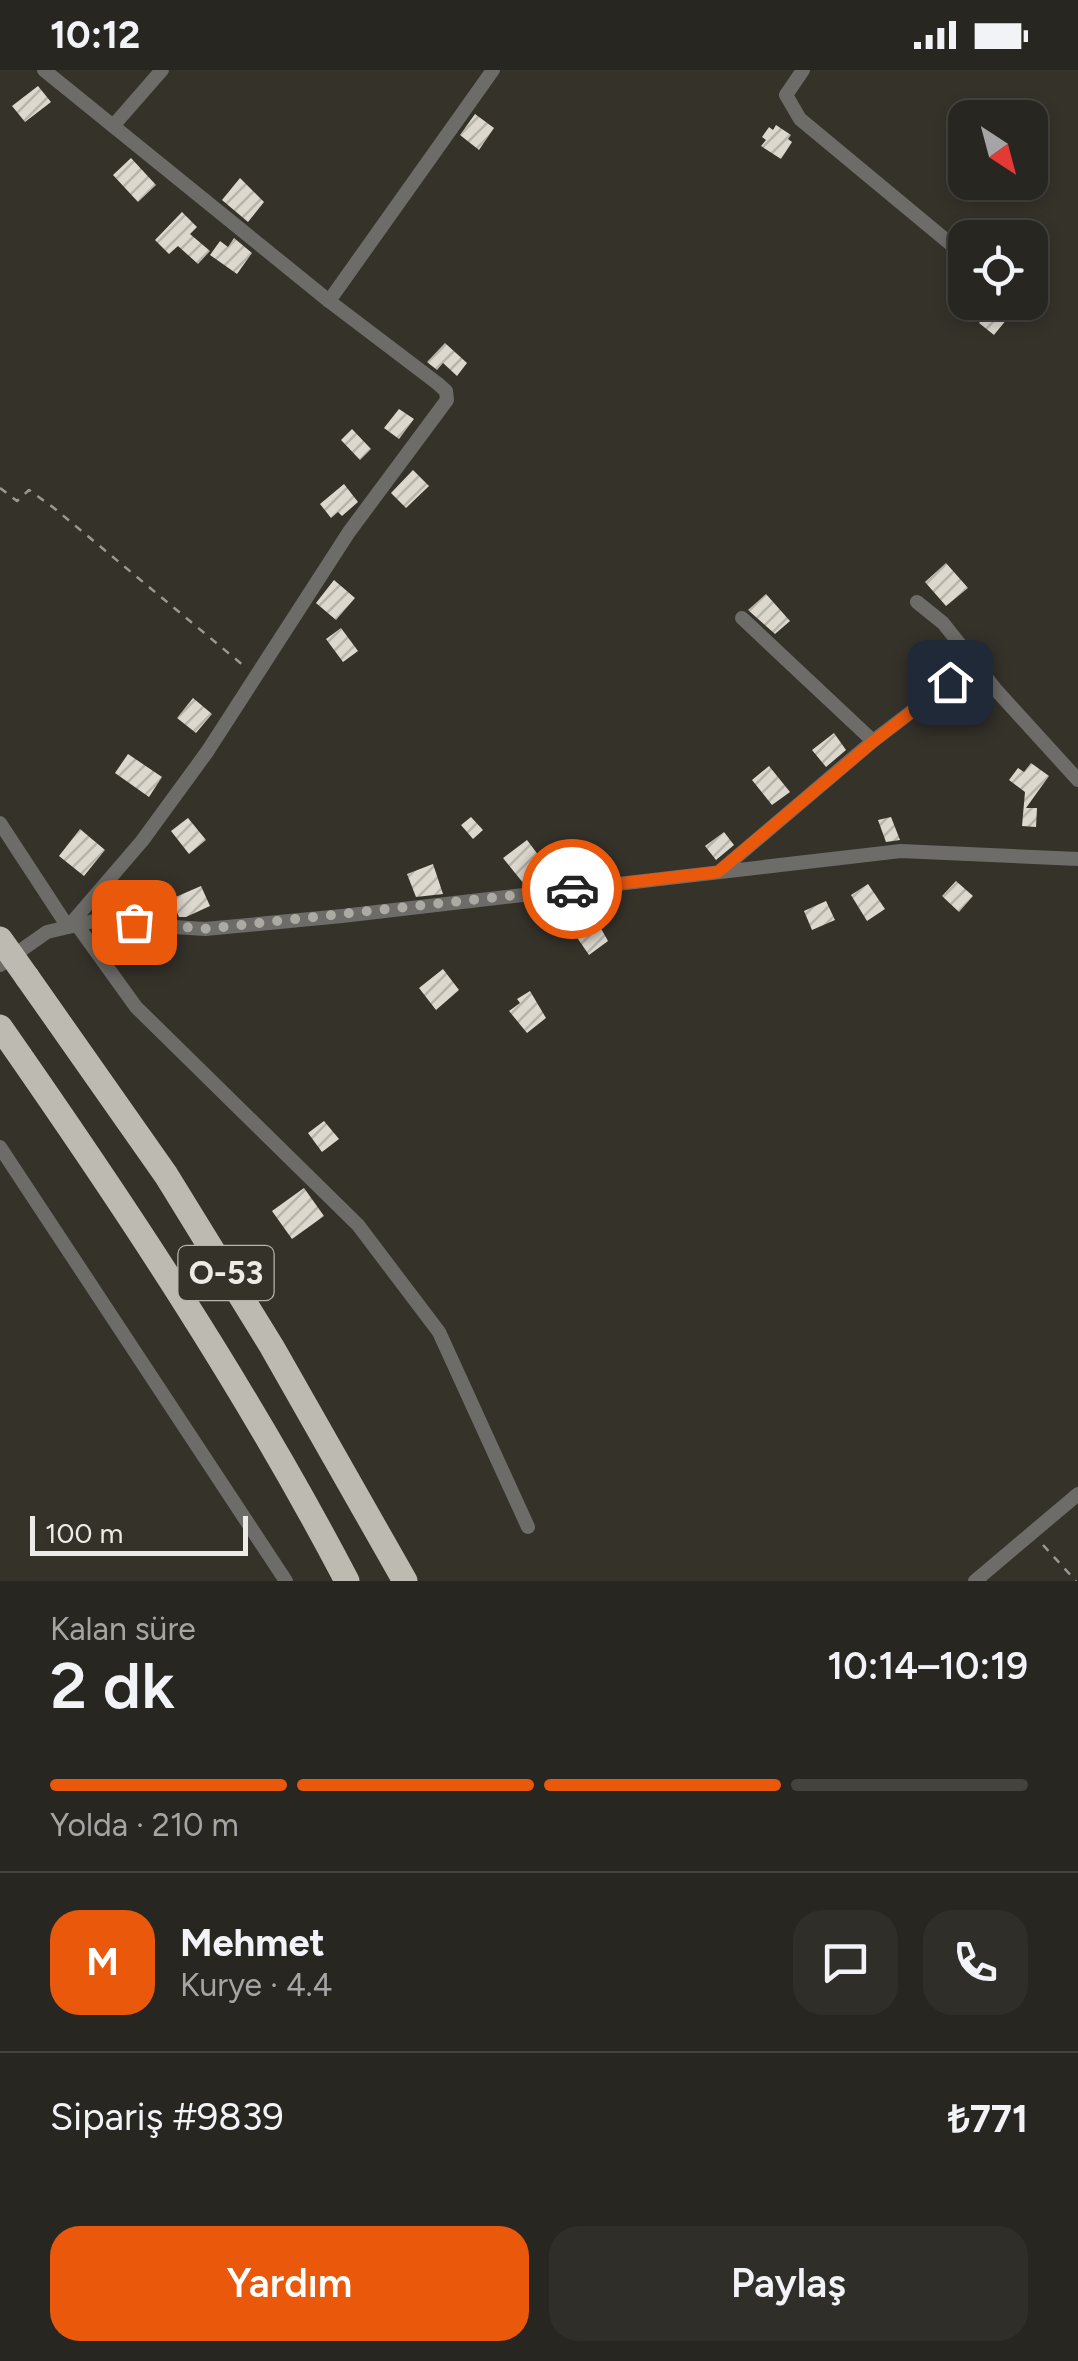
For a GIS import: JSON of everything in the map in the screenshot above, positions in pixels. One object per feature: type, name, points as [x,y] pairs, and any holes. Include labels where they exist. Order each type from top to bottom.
[{"type":"highway","name":"O-53","points":[[0,939],[166,1175],[272,1347],[405,1581]]},
{"type":"highway","name":"O-53","points":[[0,1027],[124,1203],[229,1373],[348,1581]]},
{"type":"street","points":[[44,70],[328,301],[437,383],[446,392],[447,400],[349,532],[207,752],[73,926]]},
{"type":"street","points":[[113,126],[162,70]]},
{"type":"street","points":[[328,301],[493,70]]},
{"type":"street","points":[[803,70],[786,95],[800,119],[948,242]]},
{"type":"street","points":[[917,602],[943,623],[996,692],[1078,780]]},
{"type":"street","points":[[742,618],[874,741]]},
{"type":"street","points":[[718,872],[874,741],[975,663]]},
{"type":"street","points":[[0,823],[136,1007],[358,1224],[439,1332],[528,1527]]},
{"type":"street","points":[[0,966],[47,932],[111,917],[204,929],[901,851],[1078,859]]},
{"type":"street","points":[[0,1147],[286,1581]]},
{"type":"street","points":[[975,1581],[1078,1494]]},
{"type":"path","points":[[0,488],[17,501],[29,490],[54,508],[257,676]]},
{"type":"path","points":[[1032,1533],[1076,1581]]},
{"type":"building","points":[[38,86],[51,102],[25,122],[12,106]]},
{"type":"building","points":[[475,114],[494,128],[479,150],[460,135]]},
{"type":"building","points":[[776,125],[791,135],[788,139],[792,142],[781,159],[761,146],[769,127],[773,130]]},
{"type":"building","points":[[131,158],[156,185],[138,202],[113,175]]},
{"type":"building","points":[[240,178],[264,202],[248,222],[222,200]]},
{"type":"building","points":[[182,212],[197,227],[190,234],[210,251],[198,264],[178,246],[169,254],[155,240]]},
{"type":"building","points":[[234,238],[252,253],[237,274],[210,255],[220,241],[228,247]]},
{"type":"building","points":[[981,320],[1006,320],[994,335],[979,323]]},
{"type":"building","points":[[445,343],[467,363],[457,376],[443,363],[437,370],[427,362]]},
{"type":"building","points":[[399,409],[414,419],[399,439],[384,428]]},
{"type":"building","points":[[352,429],[371,449],[360,460],[341,440]]},
{"type":"building","points":[[413,470],[429,486],[406,508],[391,493]]},
{"type":"building","points":[[344,484],[358,502],[342,516],[338,512],[331,518],[320,504]]},
{"type":"building","points":[[946,563],[968,588],[946,606],[925,582]]},
{"type":"building","points":[[334,580],[355,598],[336,620],[316,603]]},
{"type":"building","points":[[766,594],[790,621],[775,634],[748,610]]},
{"type":"building","points":[[341,628],[358,651],[343,662],[326,639]]},
{"type":"building","points":[[931,657],[944,673],[923,689],[910,673]]},
{"type":"building","points":[[193,698],[212,714],[196,733],[177,718]]},
{"type":"building","points":[[834,733],[846,750],[826,767],[812,750]]},
{"type":"building","points":[[128,754],[162,777],[149,797],[115,773]]},
{"type":"building","points":[[1031,763],[1049,776],[1026,808],[1037,808],[1036,827],[1022,826],[1025,792],[1009,780],[1018,768],[1024,772]]},
{"type":"building","points":[[769,766],[790,792],[772,805],[752,780]]},
{"type":"building","points":[[471,817],[483,830],[473,839],[461,825]]},
{"type":"building","points":[[891,817],[900,840],[886,842],[878,820]]},
{"type":"building","points":[[188,818],[206,840],[189,854],[171,831]]},
{"type":"building","points":[[80,829],[105,850],[84,876],[59,856]]},
{"type":"building","points":[[724,832],[734,845],[716,860],[705,846]]},
{"type":"building","points":[[527,840],[551,872],[538,883],[524,884],[503,858]]},
{"type":"building","points":[[433,864],[443,894],[416,897],[407,874]]},
{"type":"building","points":[[956,881],[973,896],[959,912],[942,896]]},
{"type":"building","points":[[868,884],[885,909],[867,921],[851,895]]},
{"type":"building","points":[[201,886],[210,906],[179,917],[171,899]]},
{"type":"building","points":[[826,901],[835,920],[812,930],[804,911]]},
{"type":"building","points":[[595,918],[608,941],[589,955],[576,936]]},
{"type":"building","points":[[443,969],[459,990],[436,1010],[419,988]]},
{"type":"building","points":[[530,991],[546,1018],[527,1033],[509,1011],[520,1003],[517,999]]},
{"type":"building","points":[[324,1121],[339,1139],[322,1152],[308,1133]]},
{"type":"building","points":[[304,1188],[324,1216],[292,1239],[272,1211]]},
{"type":"way so far","points":[[134,922],[204,929],[572,889]]},
{"type":"route","points":[[572,889],[718,872],[950,682]]}]
